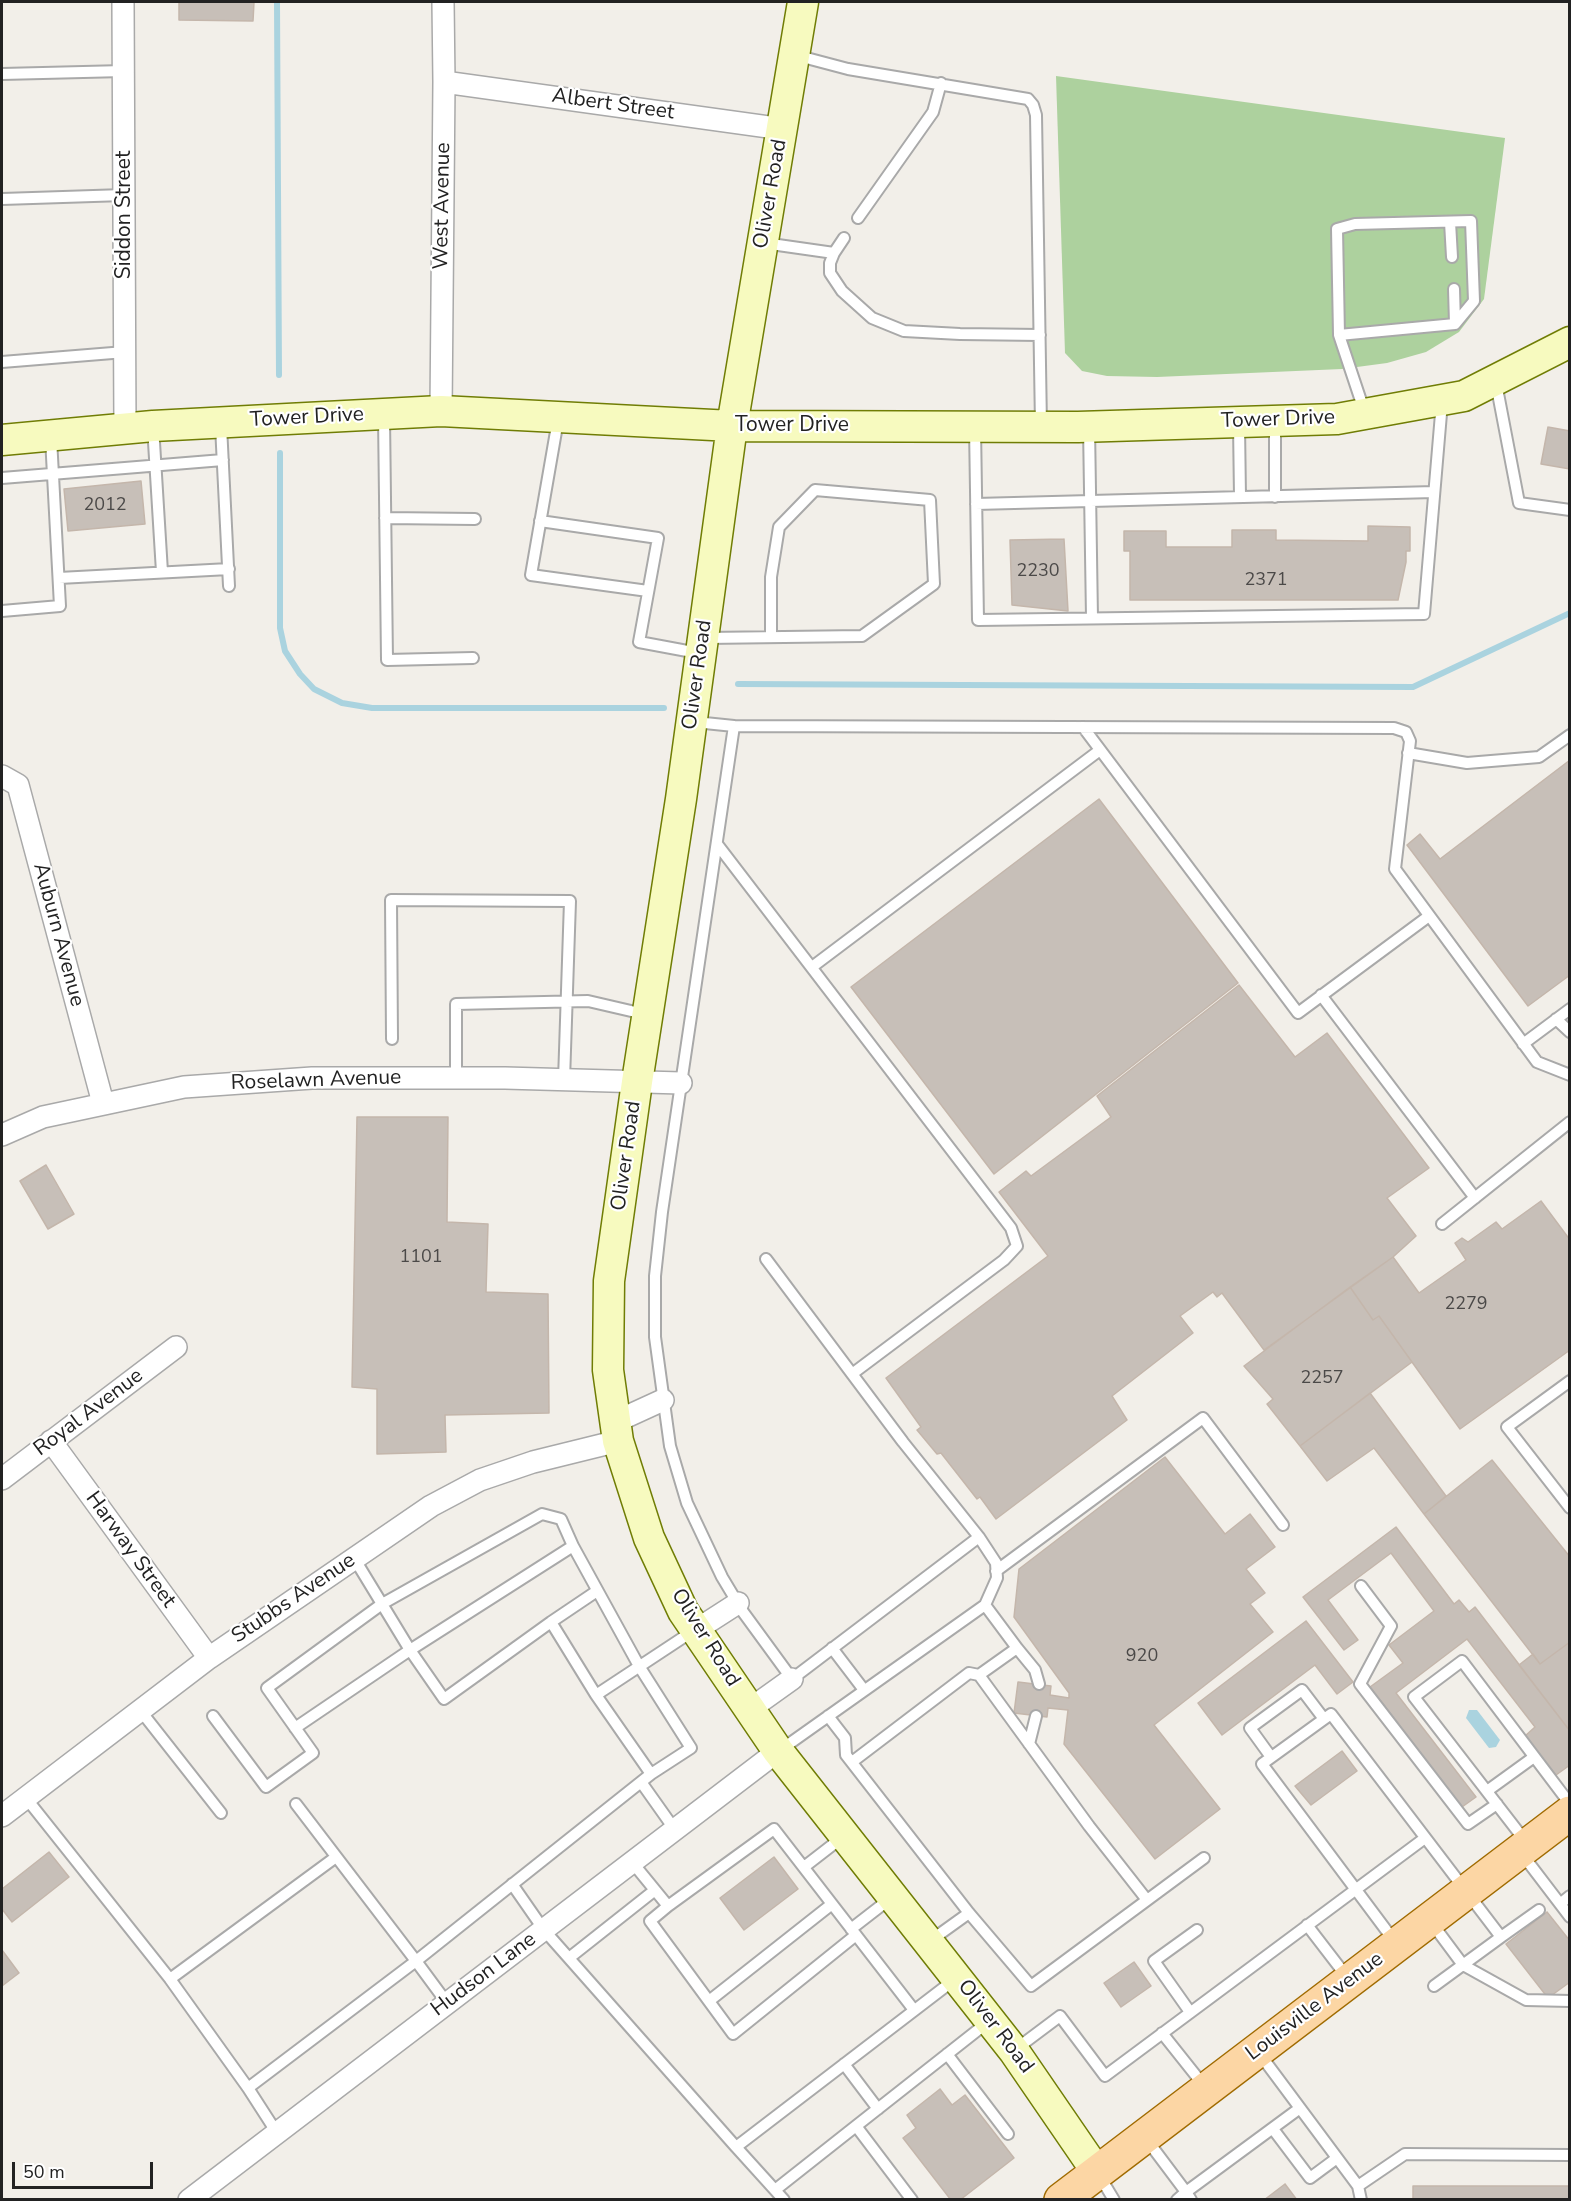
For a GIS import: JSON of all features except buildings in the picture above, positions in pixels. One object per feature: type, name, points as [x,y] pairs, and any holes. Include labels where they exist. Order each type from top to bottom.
[{"type":"main road","name":"Louisville Avenue","points":[[1061,2199],[1569,1813]]},
{"type":"street","name":"Siddon Street","points":[[123,2],[125,352],[139,427]]},
{"type":"street","name":"West Avenue","points":[[441,411],[443,2]]},
{"type":"street","name":"Oliver Road","points":[[804,2],[732,426],[692,721],[609,1281],[608,1370],[616,1431],[649,1538],[683,1611],[778,1751],[1014,2050],[1097,2172]]},
{"type":"street","name":"Albert Street","points":[[444,82],[783,129]]},
{"type":"street","name":"Tower Drive","points":[[2,440],[139,427],[441,411],[732,426],[1089,427],[1337,419],[1464,396],[1563,350]]},
{"type":"street","name":"Auburn Avenue","points":[[2,776],[18,785],[103,1103]]},
{"type":"street","name":"Roselawn Avenue","points":[[2,1135],[43,1117],[184,1087],[300,1078],[456,1078],[681,1083]]},
{"type":"street","name":"Royal Avenue","points":[[2,1479],[176,1347]]},
{"type":"street","name":"Stubbs Avenue","points":[[2,1816],[209,1658],[431,1506],[480,1480],[616,1431],[663,1400]]},
{"type":"street","name":"Harway Street","points":[[51,1441],[209,1658]]},
{"type":"street","points":[[696,1630],[738,1603]]},
{"type":"street","points":[[750,1709],[792,1679]]},
{"type":"street","name":"Hudson Lane","points":[[189,2199],[778,1751]]},
{"type":"lane","points":[[795,54],[848,69],[1028,99],[1033,105],[1036,115],[1041,427]]},
{"type":"lane","points":[[2,74],[124,71]]},
{"type":"lane","points":[[858,218],[933,112],[941,83]]},
{"type":"lane","points":[[2,199],[124,195]]},
{"type":"lane","points":[[1339,335],[1455,324],[1474,300],[1471,221],[1355,224],[1337,229],[1339,335],[1365,413]]},
{"type":"lane","points":[[1450,222],[1452,257]]},
{"type":"lane","points":[[844,238],[830,263],[830,273],[842,291],[872,318],[904,331],[1040,335]]},
{"type":"lane","points":[[763,243],[834,253]]},
{"type":"lane","points":[[1454,289],[1455,324]]},
{"type":"lane","points":[[2,362],[125,352]]},
{"type":"lane","points":[[1495,380],[1519,503],[1569,510]]},
{"type":"lane","points":[[975,427],[978,620],[1424,614],[1442,400]]},
{"type":"lane","points":[[384,414],[387,660],[473,658]]},
{"type":"lane","points":[[558,417],[531,575],[648,591]]},
{"type":"lane","points":[[1275,421],[1275,497]]},
{"type":"lane","points":[[221,422],[229,586]]},
{"type":"lane","points":[[1239,422],[1240,497]]},
{"type":"lane","points":[[139,427],[156,465],[162,572]]},
{"type":"lane","points":[[1089,427],[1092,618]]},
{"type":"lane","points":[[2,612],[60,606],[51,435]]},
{"type":"lane","points":[[2,478],[223,460]]},
{"type":"lane","points":[[540,521],[658,538],[639,642],[702,646],[771,637],[862,636],[934,584],[930,500],[815,489],[779,527],[771,577],[771,637]]},
{"type":"lane","points":[[976,504],[1434,492]]},
{"type":"lane","points":[[385,518],[475,519]]},
{"type":"lane","points":[[59,578],[229,569]]},
{"type":"lane","points":[[692,721],[734,726],[1394,728],[1406,732],[1410,741],[1395,869],[1537,1062],[1569,1075]]},
{"type":"lane","points":[[734,726],[662,1212],[655,1276],[655,1337],[663,1400],[670,1446],[687,1503],[703,1540],[738,1603],[792,1679],[979,1538]]},
{"type":"lane","points":[[1083,727],[1298,1012],[1429,916]]},
{"type":"lane","points":[[1408,753],[1467,763],[1539,757],[1569,735]]},
{"type":"lane","points":[[812,967],[1100,750]]},
{"type":"lane","points":[[717,844],[1011,1228],[1017,1246],[1004,1260],[852,1374]]},
{"type":"lane","points":[[392,1039],[391,900],[570,901],[564,1080]]},
{"type":"lane","points":[[1321,995],[1475,1198]]},
{"type":"lane","points":[[456,1078],[456,1004],[588,1001],[648,1015]]},
{"type":"lane","points":[[1523,1044],[1569,1009]]},
{"type":"lane","points":[[1556,1019],[1569,1032]]},
{"type":"lane","points":[[1442,1224],[1569,1122]]},
{"type":"lane","points":[[766,1258],[950,1503],[979,1538],[996,1563],[997,1578],[985,1605],[778,1751]]},
{"type":"lane","points":[[1569,1381],[1507,1428],[1569,1508]]},
{"type":"lane","points":[[996,1571],[1203,1418],[1283,1525]]},
{"type":"lane","points":[[213,1716],[266,1787],[313,1753],[267,1688],[382,1604],[542,1514],[561,1519],[573,1546],[639,1666],[691,1748],[651,1774],[416,1961],[248,2088]]},
{"type":"lane","points":[[295,1728],[410,1650],[573,1546]]},
{"type":"lane","points":[[354,1558],[410,1650],[444,1699],[597,1591]]},
{"type":"lane","points":[[1361,1586],[1391,1626],[1360,1684],[1468,1824],[1497,1804]]},
{"type":"lane","points":[[985,1605],[1035,1670],[1039,1684]]},
{"type":"lane","points":[[550,1622],[596,1695],[651,1774]]},
{"type":"lane","points":[[596,1695],[696,1630]]},
{"type":"lane","points":[[832,1648],[864,1690]]},
{"type":"lane","points":[[979,1675],[1017,1648]]},
{"type":"lane","points":[[1569,1804],[1462,1661],[1414,1697],[1497,1804],[1569,1917]]},
{"type":"lane","points":[[852,1762],[969,1673],[979,1675],[1089,1826],[1147,1900]]},
{"type":"lane","points":[[1271,1758],[1250,1728],[1293,1696],[1302,1690],[1324,1719]]},
{"type":"lane","points":[[140,1710],[221,1813]]},
{"type":"lane","points":[[1397,1944],[1262,1764],[1331,1714],[1501,1937]]},
{"type":"lane","points":[[828,1716],[845,1738],[846,1755],[969,1913],[1031,1986],[1204,1858]]},
{"type":"lane","points":[[1029,1744],[1036,1716]]},
{"type":"lane","points":[[1487,1791],[1534,1757]]},
{"type":"lane","points":[[641,1782],[675,1830]]},
{"type":"lane","points":[[26,1798],[170,1979],[248,2088],[277,2133]]},
{"type":"lane","points":[[296,1804],[447,2003]]},
{"type":"lane","points":[[893,1896],[853,1932],[733,2034],[650,1921],[774,1829],[853,1932],[914,2010]]},
{"type":"lane","points":[[804,1868],[845,1836]]},
{"type":"lane","points":[[1014,2050],[1060,2016],[1106,2076],[1425,1838]]},
{"type":"lane","points":[[170,1979],[336,1857]]},
{"type":"lane","points":[[632,1862],[668,1906]]},
{"type":"lane","points":[[512,1884],[544,1930],[784,2199]]},
{"type":"lane","points":[[569,1958],[655,1890]]},
{"type":"lane","points":[[1560,1904],[1569,1896]]},
{"type":"lane","points":[[709,2001],[832,1904]]},
{"type":"lane","points":[[1434,1986],[1539,1910]]},
{"type":"lane","points":[[929,1942],[969,1913]]},
{"type":"lane","points":[[1429,1920],[1463,1965],[1526,2000],[1569,2001]]},
{"type":"lane","points":[[1307,1925],[1350,1980]]},
{"type":"lane","points":[[1190,2012],[1154,1961],[1197,1930]]},
{"type":"lane","points":[[736,2147],[957,1977]]},
{"type":"lane","points":[[775,2190],[990,2020]]},
{"type":"lane","points":[[1162,2033],[1207,2089]]},
{"type":"lane","points":[[1257,2051],[1358,2186],[1361,2199]]},
{"type":"lane","points":[[947,2054],[1008,2134]]},
{"type":"lane","points":[[844,2064],[878,2109]]},
{"type":"lane","points":[[1144,2137],[1185,2197],[1300,2109]]},
{"type":"lane","points":[[856,2126],[912,2199]]},
{"type":"lane","points":[[1273,2128],[1310,2178],[1337,2158]]},
{"type":"lane","points":[[1358,2186],[1405,2154],[1569,2155]]},
{"type":"lane","points":[[1097,2172],[1114,2199]]},
{"type":"green space","points":[[1056,76],[1505,138],[1484,299],[1459,332],[1426,352],[1387,363],[1342,369],[1157,377],[1107,376],[1082,371],[1065,353]]},
{"type":"water","points":[[1469,1710],[1477,1710],[1500,1740],[1496,1747],[1489,1748],[1466,1718]]},
{"type":"waterway","points":[[277,2],[279,375]]},
{"type":"waterway","points":[[280,453],[280,628],[285,651],[300,674],[314,689],[342,703],[372,708],[664,708]]},
{"type":"waterway","points":[[738,684],[1413,687],[1570,613]]}]
